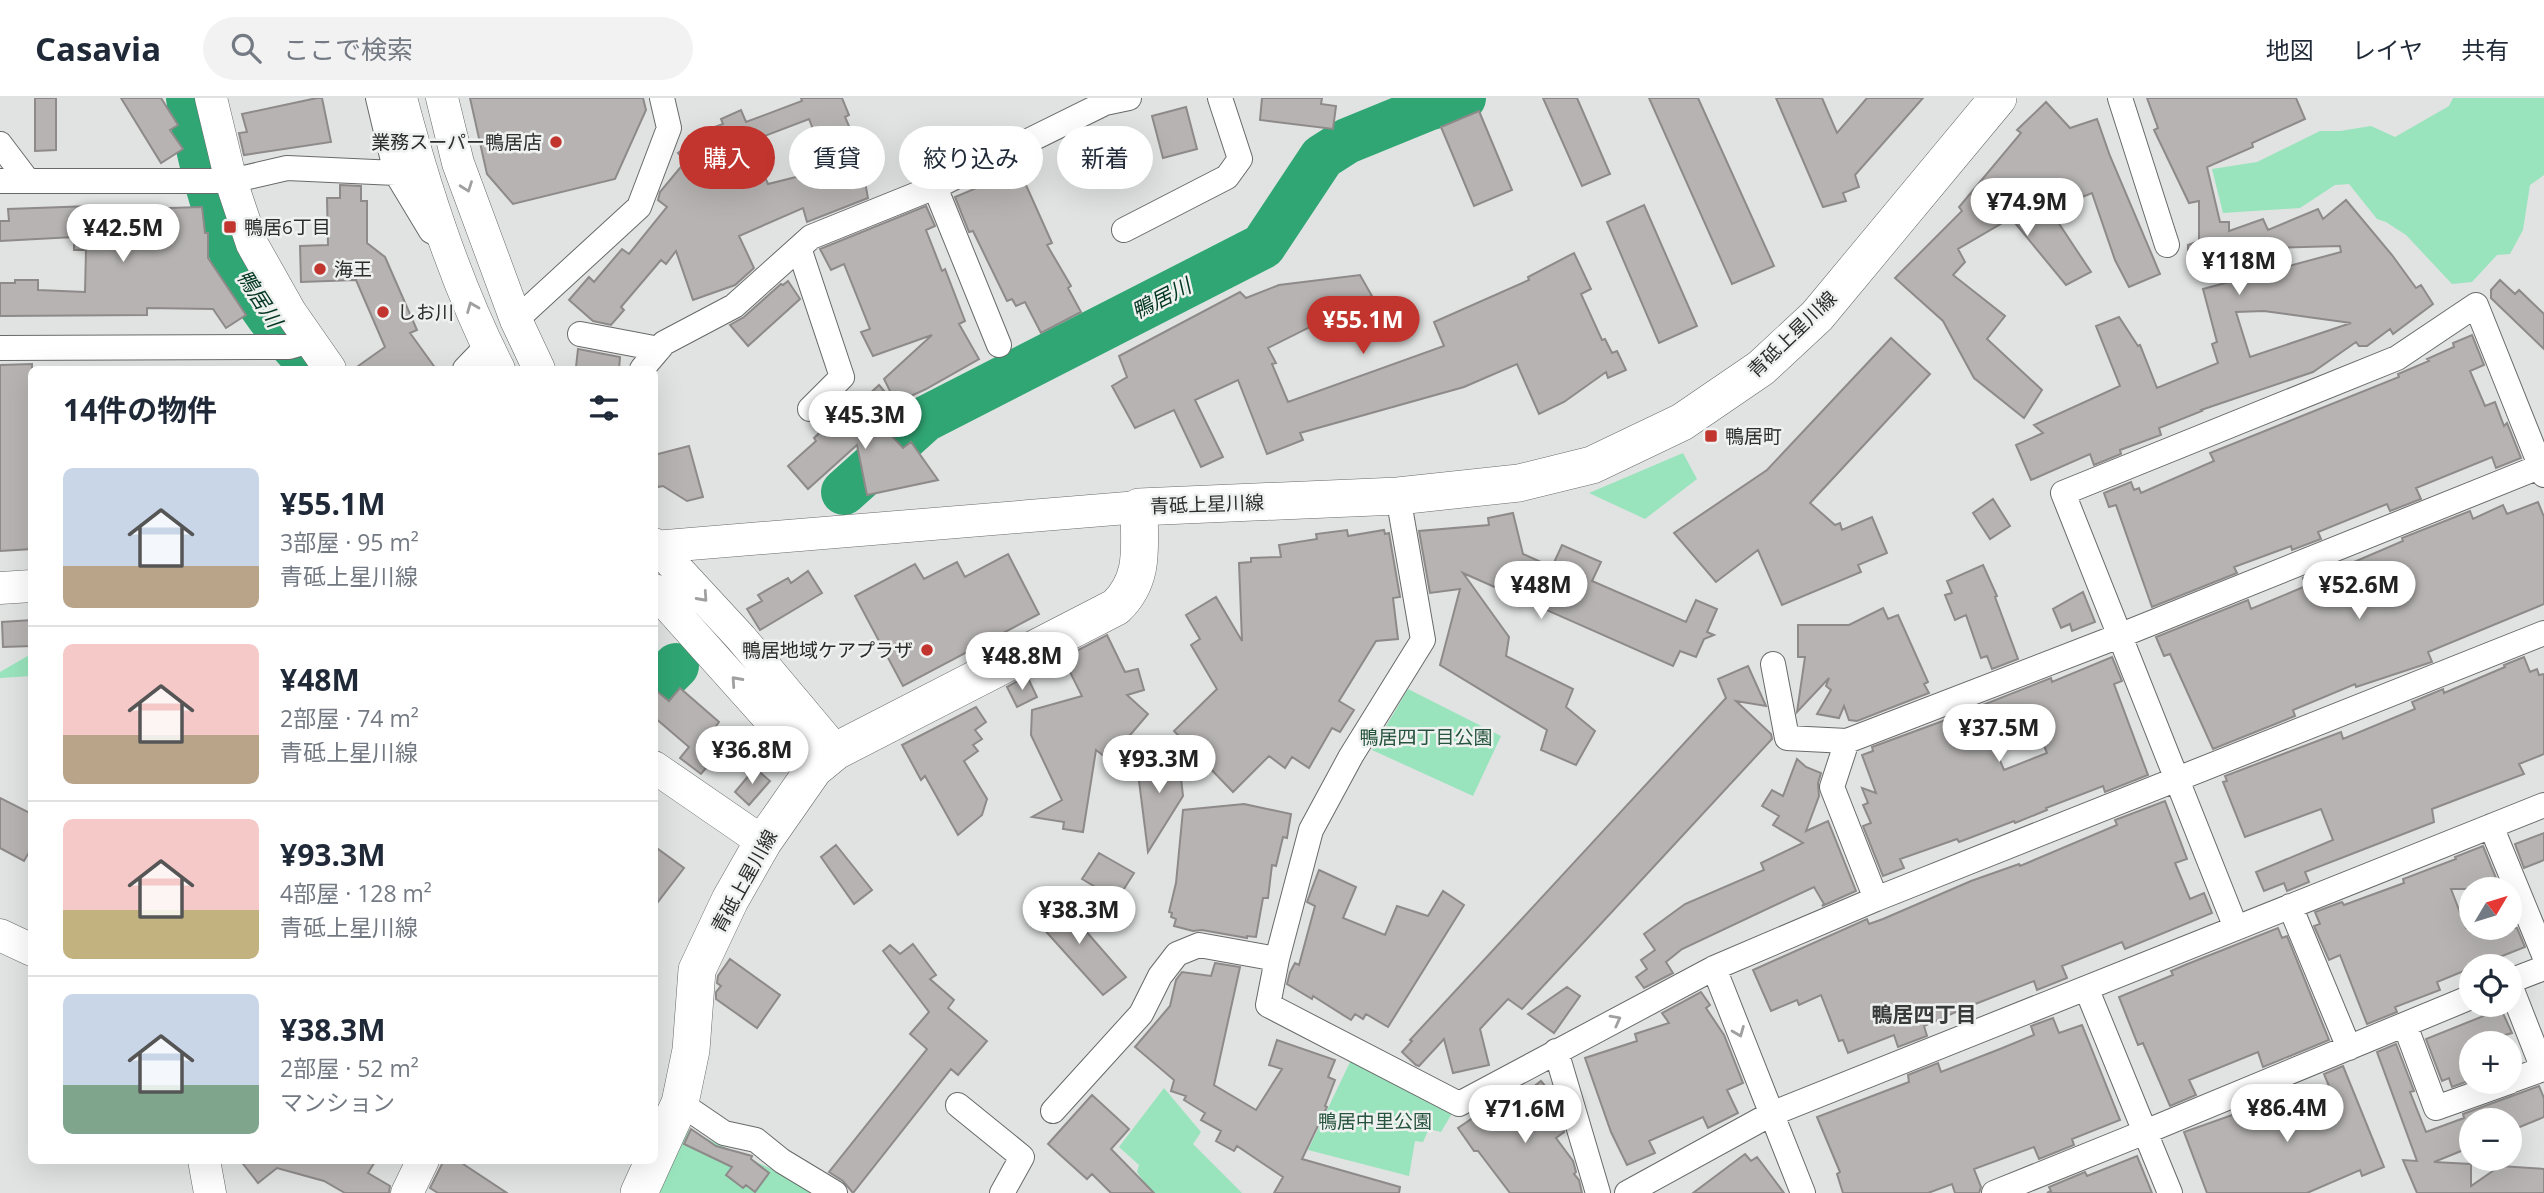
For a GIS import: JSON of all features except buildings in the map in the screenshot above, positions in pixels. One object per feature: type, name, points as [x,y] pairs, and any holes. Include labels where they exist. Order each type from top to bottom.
[{"type":"main road","name":"青砥上星川線","points":[[658,1151],[680,1103],[691,1050],[697,970],[730,900],[763,842],[825,760],[1116,607],[1129,594],[1139,569],[1139,507],[1398,496],[1519,483],[1592,465],[1682,422],[1761,368],[1817,316],[1998,98]]},
{"type":"main road","name":"青砥上星川線","points":[[639,1193],[652,1164]]},
{"type":"street","points":[[211,98],[230,181],[252,244],[291,313],[328,366]]},
{"type":"street","points":[[378,98],[396,173],[431,231],[445,238]]},
{"type":"street","points":[[401,98],[417,158],[445,238],[493,357],[472,366]]},
{"type":"street","points":[[442,98],[458,163],[516,320],[538,366]]},
{"type":"street","points":[[516,320],[639,207],[669,128],[662,98]]},
{"type":"street","points":[[1043,134],[1105,103],[1129,98]]},
{"type":"street","points":[[1124,230],[1227,177],[1240,159],[1220,98]]},
{"type":"street","points":[[2120,98],[2167,245]]},
{"type":"street","points":[[0,145],[28,181]]},
{"type":"street","points":[[0,181],[230,181],[287,168],[396,173]]},
{"type":"street","points":[[645,366],[664,343],[734,306],[811,237],[930,189]]},
{"type":"street","points":[[936,189],[999,345]]},
{"type":"street","points":[[799,248],[842,377],[810,409]]},
{"type":"street","points":[[1773,664],[1787,738],[1847,741],[2119,636],[2543,469],[2476,305],[2397,358],[2063,493],[2119,636],[2236,928]]},
{"type":"street","points":[[580,334],[659,349]]},
{"type":"street","points":[[0,348],[289,347],[310,341]]},
{"type":"street","points":[[1398,496],[1423,640],[1351,757],[1311,830],[1276,959],[1268,1005],[1458,1104],[1714,968],[1876,899],[2544,633]]},
{"type":"street","points":[[658,546],[1139,507]]},
{"type":"street","points":[[658,549],[740,638],[825,760]]},
{"type":"street","points":[[0,588],[28,586]]},
{"type":"street","points":[[658,594],[825,760]]},
{"type":"street","points":[[1847,741],[1832,787],[1876,899]]},
{"type":"street","points":[[658,770],[763,842]]},
{"type":"street","points":[[1626,1193],[1771,1114],[2087,990],[2544,805]]},
{"type":"street","points":[[2491,826],[2544,955]]},
{"type":"street","points":[[2290,906],[2349,1048]]},
{"type":"street","points":[[0,935],[28,948]]},
{"type":"street","points":[[1053,1111],[1141,1014],[1160,976],[1177,954],[1199,945],[1276,959]]},
{"type":"street","points":[[1714,968],[1803,1193]]},
{"type":"street","points":[[2522,978],[2544,968]]},
{"type":"street","points":[[2087,990],[2170,1193]]},
{"type":"street","points":[[1994,1193],[2459,1002]]},
{"type":"street","points":[[2522,1014],[2543,1069],[2522,1077]]},
{"type":"street","points":[[2405,1025],[2437,1108],[2476,1094]]},
{"type":"street","points":[[1556,1051],[1598,1193]]},
{"type":"street","points":[[680,1103],[724,1133],[756,1140],[782,1161],[835,1193]]},
{"type":"street","points":[[958,1105],[1022,1157],[1002,1193]]},
{"type":"street","points":[[205,1164],[210,1193]]},
{"type":"street","points":[[407,1193],[421,1164]]},
{"type":"green space","points":[[2453,98],[2544,98],[2544,175],[2530,185],[2523,230],[2510,254],[2497,255],[2472,282],[2452,284],[2406,235],[2377,219],[2349,184],[2335,185],[2300,208],[2223,213],[2212,169],[2257,162],[2320,131],[2371,126],[2395,137],[2449,106]]},
{"type":"green space","points":[[1683,453],[1697,479],[1645,519],[1589,493]]},
{"type":"green space","points":[[28,656],[28,676],[0,678],[0,672]]},
{"type":"green space","name":"鴨居四丁目公園","points":[[1408,689],[1501,736],[1473,796],[1372,750]]},
{"type":"green space","name":"鴨居中里公園","points":[[1351,1060],[1454,1110],[1441,1132],[1429,1129],[1423,1142],[1415,1141],[1409,1176],[1308,1150]]},
{"type":"green space","points":[[1164,1088],[1201,1132],[1193,1144],[1242,1193],[1136,1193],[1144,1182],[1137,1172],[1139,1165],[1119,1147]]},
{"type":"green space","points":[[682,1127],[795,1180],[818,1193],[649,1193]]},
{"type":"waterway","name":"鴨居川","points":[[189,98],[200,155],[216,211],[238,266],[268,315],[311,366]]},
{"type":"waterway","name":"鴨居川","points":[[844,492],[925,419],[1263,246],[1322,157],[1347,141],[1428,108],[1463,98]]},
{"type":"waterway","name":"鴨居川","points":[[658,684],[676,666]]},
{"type":"place","name":"業務スーパー鴨居店","points":[[556,142]]},
{"type":"place","name":"鴨居6丁目","points":[[230,227]]},
{"type":"place","name":"海王","points":[[320,269]]},
{"type":"place","name":"しお川","points":[[383,312]]},
{"type":"place","name":"鴨居町","points":[[1711,436]]},
{"type":"place","name":"鴨居地域ケアプラザ","points":[[927,650]]},
{"type":"district","name":"鴨居四丁目","points":[[1924,1014]]}]
